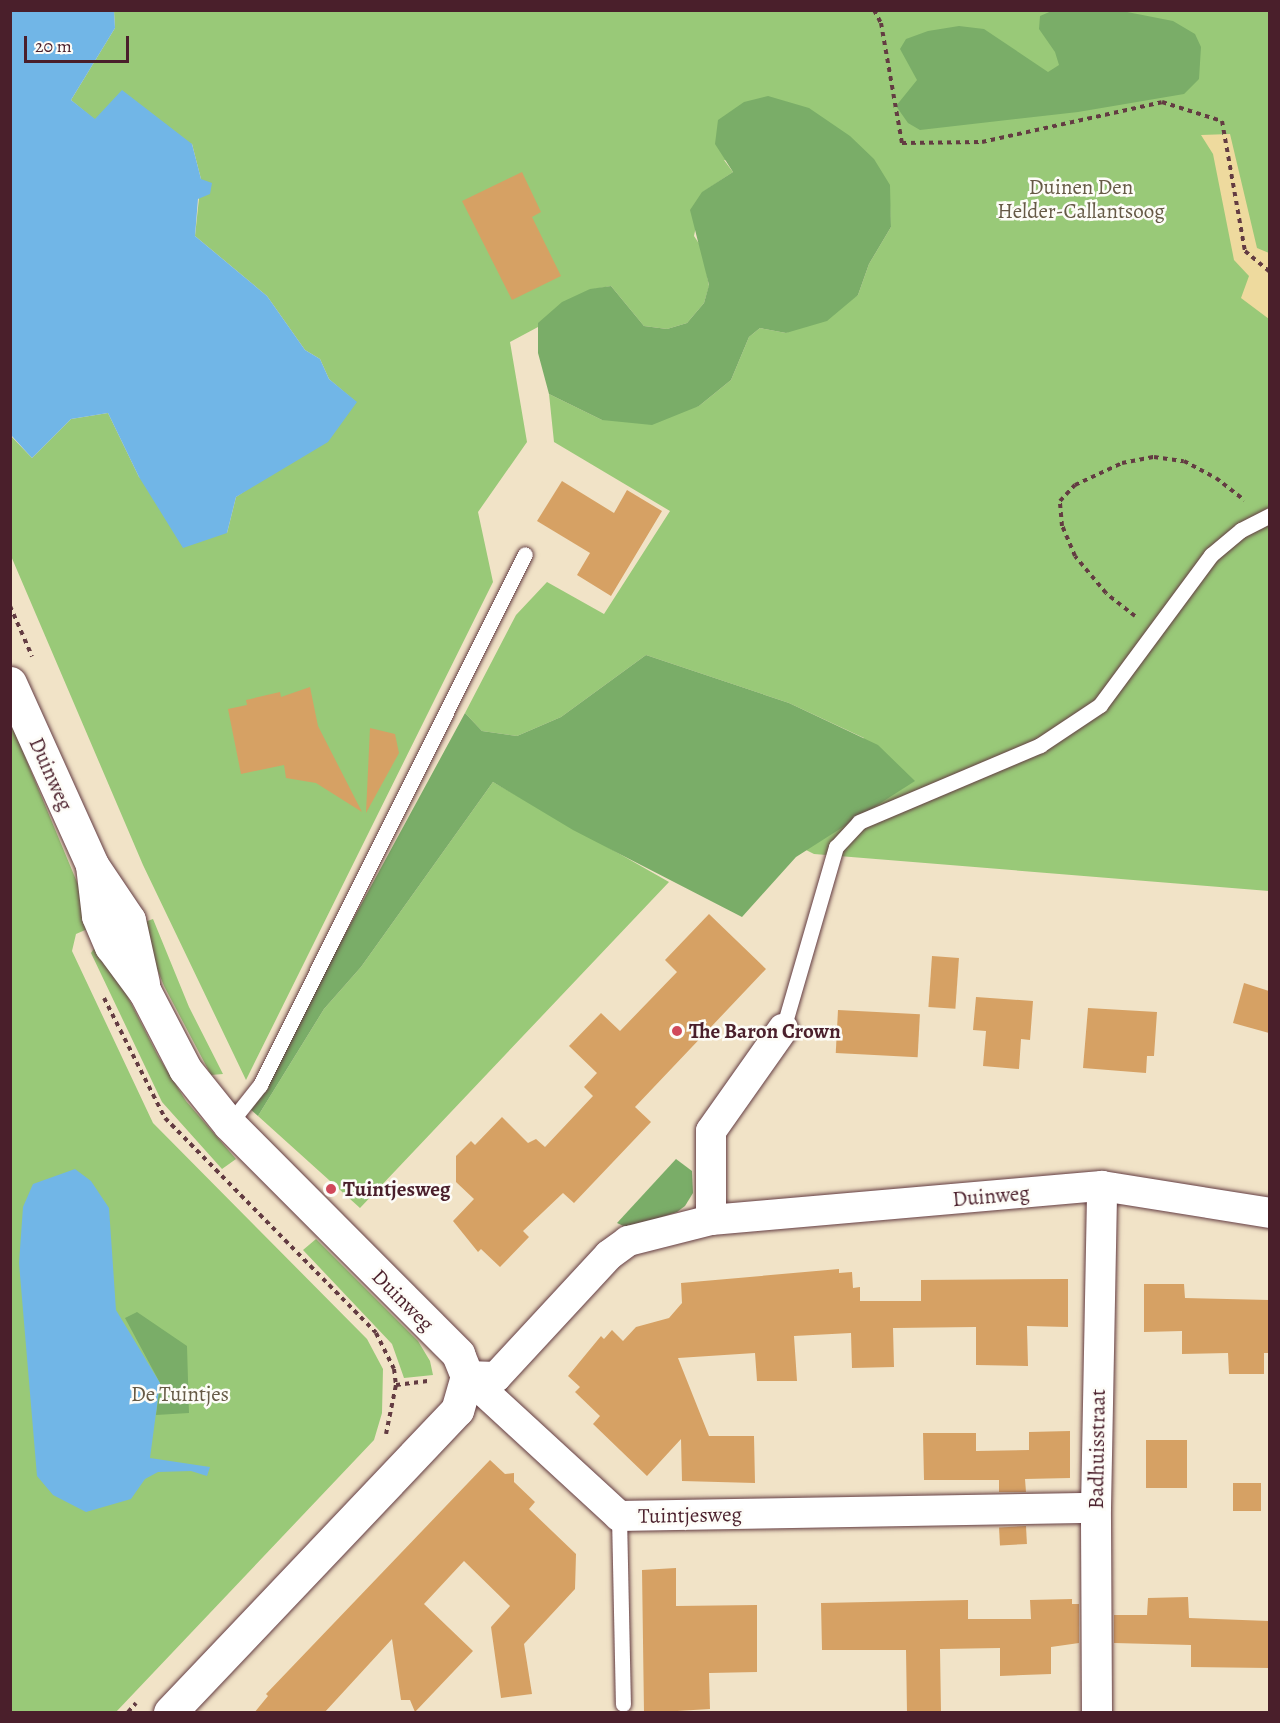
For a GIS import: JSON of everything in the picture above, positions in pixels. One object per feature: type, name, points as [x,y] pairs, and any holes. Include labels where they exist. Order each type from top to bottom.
[{"type":"street","name":"Duinweg","points":[[10,683],[92,865],[98,916],[111,946],[145,992],[185,1069],[228,1124],[458,1354],[467,1376],[496,1377],[609,1256],[628,1241],[711,1220],[1102,1186],[1269,1213]]},
{"type":"street","points":[[711,1220],[711,1131],[783,1029]]},
{"type":"street","name":"Badhuisstraat","points":[[1097,1713],[1096,1508],[1102,1186]]},
{"type":"street","points":[[170,1713],[457,1410],[467,1376]]},
{"type":"street","name":"Tuintjesweg","points":[[467,1376],[619,1516],[1096,1508]]},
{"type":"lane","points":[[783,1029],[836,846],[859,822],[1040,745],[1100,705],[1210,555],[1263,518]]},
{"type":"lane","points":[[228,1124],[260,1084],[525,554]]},
{"type":"lane","points":[[619,1516],[623,1704]]},
{"type":"path","points":[[874,10],[881,23],[902,143],[982,142],[1162,102],[1222,121],[1245,251],[1269,272]]},
{"type":"path","points":[[1151,636],[1132,612],[1106,593],[1075,555],[1062,526],[1060,501],[1075,485],[1122,463],[1154,457],[1184,461],[1237,491],[1263,518]]},
{"type":"green space","points":[[1054,10],[1122,11],[1173,21],[1195,34],[1201,47],[1199,79],[1184,94],[1078,112],[920,130],[908,123],[896,106],[917,80],[900,49],[906,39],[928,31],[959,26],[984,29],[1048,72],[1059,65],[1055,52],[1039,29],[1040,16]]},
{"type":"green space","name":"Duinen Den Helder-Callantsoog","points":[[114,11],[1269,11],[1269,891],[814,854],[798,846],[864,738],[789,703],[646,655],[561,717],[517,736],[482,731],[465,713],[516,615],[547,582],[604,614],[670,511],[554,442],[549,394],[602,420],[699,406],[731,380],[749,337],[760,328],[786,333],[858,295],[869,264],[891,227],[889,184],[724,160],[733,172],[703,192],[694,236],[702,248],[709,286],[704,303],[687,323],[667,329],[644,326],[611,286],[589,290],[538,327],[510,342],[527,442],[478,512],[493,582],[246,1080],[143,865],[11,556],[10,435],[32,458],[71,419],[108,413],[139,477],[227,533],[236,497],[277,469],[356,402],[329,379],[320,359],[305,350],[267,296],[195,236],[201,179],[192,144],[95,120],[71,100],[115,28]]},
{"type":"green space","points":[[768,96],[809,108],[850,136],[874,159],[890,185],[891,227],[869,264],[858,295],[827,321],[786,333],[760,328],[749,337],[731,380],[699,406],[652,425],[602,420],[549,394],[538,353],[538,323],[562,302],[590,289],[611,286],[644,326],[667,329],[687,323],[704,303],[709,285],[690,210],[702,192],[733,172],[715,144],[718,120],[744,102]]},
{"type":"green space","points":[[646,655],[789,703],[878,745],[915,781],[796,857],[742,917],[573,830],[493,782],[361,967],[324,1009],[258,1116],[250,1109],[465,713],[482,731],[517,736],[561,717]]},
{"type":"green space","name":"De Tuintjes","points":[[11,723],[84,899],[92,927],[76,934],[72,951],[153,1123],[367,1339],[383,1369],[382,1413],[374,1440],[116,1712],[11,1712]]},
{"type":"green space","points":[[493,782],[669,882],[360,1208],[258,1116],[324,1009],[361,967]]},
{"type":"green space","points":[[153,919],[189,1007],[223,1074],[211,1075],[164,986],[139,924]]},
{"type":"green space","points":[[99,941],[158,1056],[186,1101],[236,1159],[222,1169],[162,1102],[91,953]]},
{"type":"green space","points":[[676,1159],[692,1171],[693,1193],[685,1206],[677,1212],[628,1228],[617,1223]]},
{"type":"green space","points":[[316,1239],[418,1341],[430,1361],[433,1375],[404,1378],[392,1344],[303,1250]]},
{"type":"green space","points":[[137,1312],[187,1346],[189,1413],[156,1415],[160,1383],[125,1318]]},
{"type":"sand","points":[[1230,134],[1257,248],[1269,253],[1269,319],[1241,298],[1249,276],[1234,260],[1213,154],[1201,135]]},
{"type":"water","points":[[11,10],[114,11],[115,28],[71,100],[95,119],[122,90],[192,144],[201,179],[212,183],[210,194],[198,199],[195,236],[267,296],[305,350],[320,359],[329,379],[357,402],[328,442],[236,497],[227,533],[183,548],[139,477],[108,413],[71,419],[32,458],[11,435]]},
{"type":"water","points":[[75,1169],[91,1181],[109,1208],[116,1310],[160,1383],[150,1458],[210,1467],[207,1476],[191,1471],[158,1472],[145,1479],[131,1499],[86,1512],[53,1495],[37,1476],[19,1263],[23,1207],[33,1184]]},
{"type":"building","points":[[522,172],[541,212],[532,217],[561,276],[512,300],[462,201]]},
{"type":"building","points":[[562,481],[614,513],[627,490],[662,511],[611,596],[577,575],[590,553],[537,521]]},
{"type":"building","points":[[310,687],[318,726],[362,812],[316,783],[286,778],[284,765],[241,774],[228,709],[247,705],[246,700],[280,692],[281,697]]},
{"type":"building","points":[[370,728],[395,734],[399,753],[366,813]]},
{"type":"building","points":[[709,914],[766,969],[635,1107],[651,1122],[574,1203],[563,1193],[523,1231],[529,1237],[500,1267],[481,1249],[478,1252],[453,1221],[474,1199],[456,1182],[456,1156],[471,1141],[475,1145],[502,1117],[528,1143],[536,1139],[545,1147],[593,1096],[584,1087],[597,1073],[569,1046],[601,1013],[620,1031],[677,972],[665,960]]},
{"type":"building","points":[[932,956],[959,958],[955,1009],[928,1007]]},
{"type":"building","points":[[1244,983],[1269,991],[1269,1033],[1233,1023]]},
{"type":"building","points":[[976,997],[1033,1001],[1030,1040],[1021,1039],[1019,1069],[983,1066],[986,1031],[973,1030]]},
{"type":"building","points":[[1088,1008],[1157,1012],[1154,1056],[1147,1056],[1146,1073],[1083,1068]]},
{"type":"building","points":[[838,1010],[920,1014],[918,1057],[836,1053]]},
{"type":"building","points":[[839,1269],[839,1273],[852,1272],[853,1288],[860,1287],[860,1301],[921,1301],[921,1280],[1068,1279],[1068,1327],[1027,1326],[1028,1366],[976,1365],[976,1327],[893,1328],[894,1367],[852,1368],[851,1333],[794,1336],[797,1381],[757,1381],[755,1353],[678,1358],[709,1436],[754,1436],[755,1483],[682,1481],[681,1439],[647,1476],[593,1424],[600,1416],[575,1392],[580,1387],[568,1376],[601,1336],[604,1339],[612,1330],[623,1341],[636,1327],[669,1318],[682,1303],[681,1283]]},
{"type":"building","points":[[1144,1284],[1184,1284],[1185,1298],[1269,1300],[1269,1353],[1264,1353],[1264,1374],[1229,1374],[1228,1353],[1182,1354],[1182,1331],[1144,1332]]},
{"type":"building","points":[[1070,1431],[1070,1478],[1025,1479],[1026,1492],[999,1492],[999,1480],[924,1480],[923,1433],[976,1433],[976,1451],[1029,1450],[1029,1432]]},
{"type":"building","points":[[1146,1440],[1187,1440],[1187,1488],[1146,1488]]},
{"type":"building","points":[[490,1460],[505,1474],[514,1473],[514,1482],[535,1502],[529,1509],[576,1554],[575,1589],[524,1644],[532,1694],[501,1698],[491,1627],[510,1606],[464,1561],[424,1604],[473,1651],[415,1712],[410,1700],[401,1700],[392,1639],[324,1713],[254,1713],[268,1696],[266,1694]]},
{"type":"building","points":[[1233,1483],[1261,1483],[1261,1511],[1233,1511]]},
{"type":"building","points":[[1026,1526],[1027,1544],[1000,1545],[999,1527]]},
{"type":"building","points":[[676,1568],[676,1606],[757,1605],[757,1672],[709,1673],[710,1709],[644,1713],[642,1570]]},
{"type":"building","points":[[1188,1597],[1189,1618],[1269,1621],[1269,1668],[1191,1667],[1191,1645],[1114,1643],[1114,1615],[1147,1615],[1148,1598]]},
{"type":"building","points":[[1072,1599],[1072,1604],[1079,1604],[1079,1643],[1051,1647],[1051,1674],[1000,1676],[1000,1648],[940,1649],[941,1713],[907,1713],[906,1650],[822,1650],[821,1603],[968,1600],[968,1619],[1031,1619],[1030,1600]]},
{"type":"place","name":"The Baron Crown","points":[[677,1031]]},
{"type":"place","name":"Tuintjesweg","points":[[331,1189]]}]
